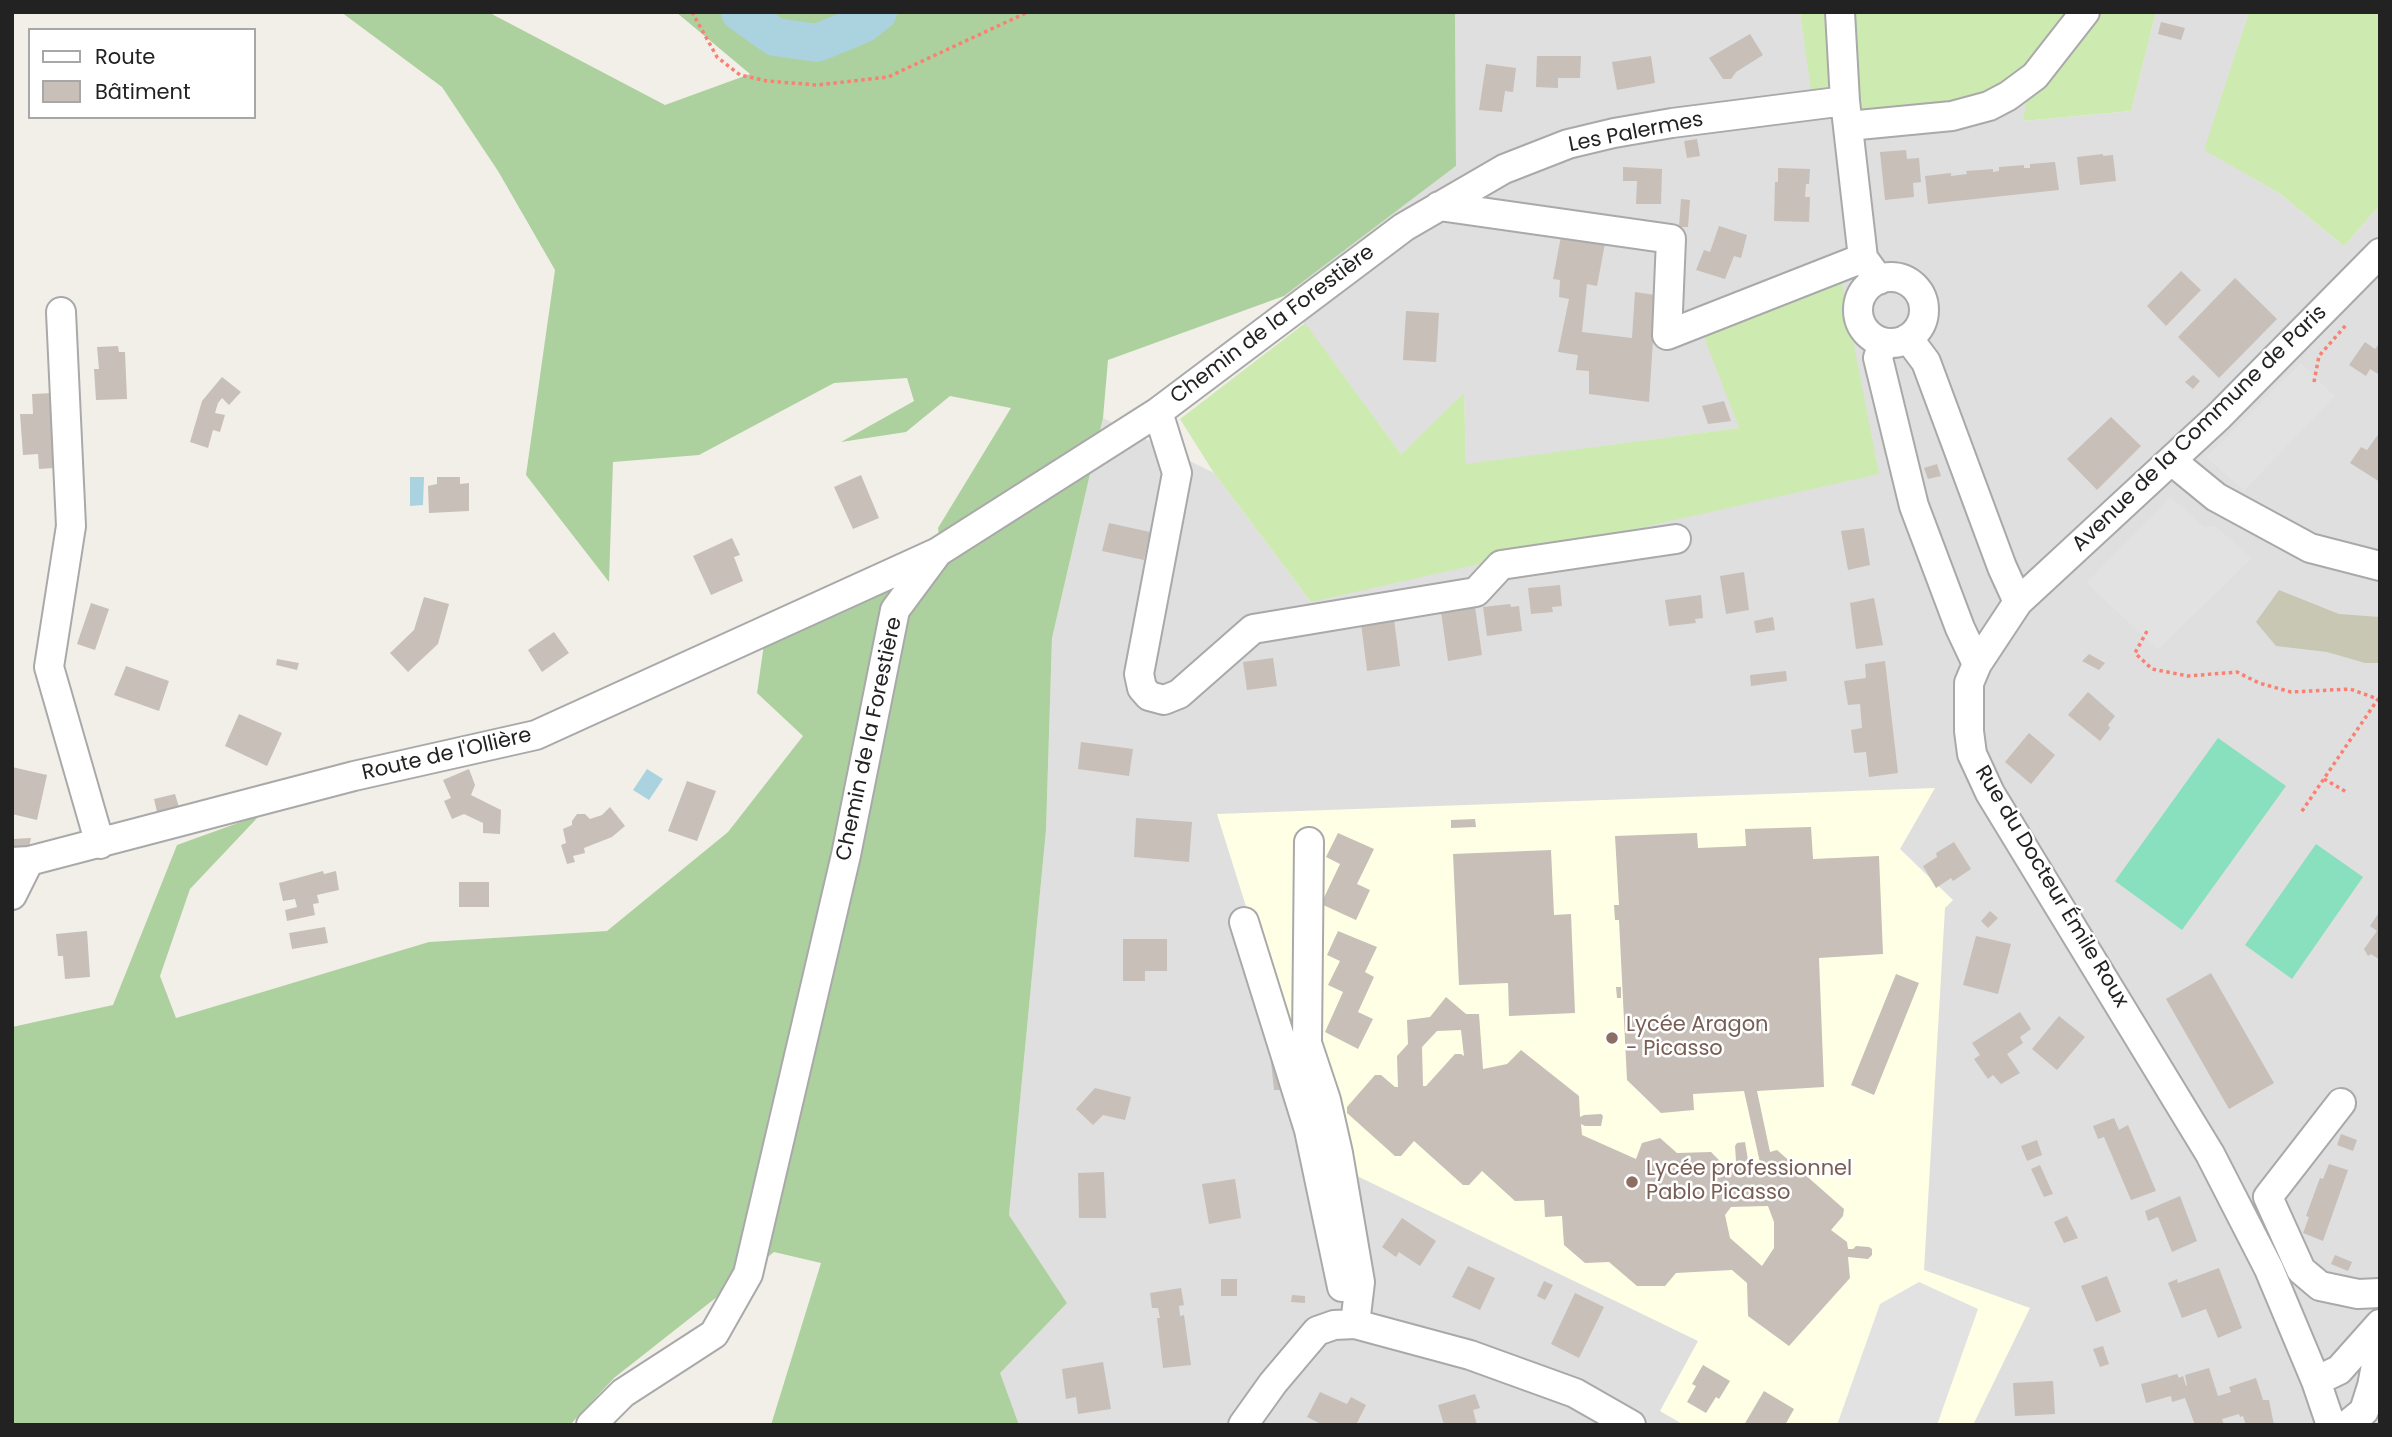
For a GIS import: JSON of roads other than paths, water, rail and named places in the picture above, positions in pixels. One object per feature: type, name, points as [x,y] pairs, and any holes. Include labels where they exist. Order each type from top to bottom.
[{"type":"street","points":[[1840,12],[1847,113],[1871,269],[1868,286],[1861,295],[1858,307],[1859,318],[1870,335],[1896,340],[1926,362],[2002,567],[2018,602]]},
{"type":"street","name":"Les Palermes","points":[[1439,206],[1504,169],[1568,144],[1614,132],[1672,123],[1847,113],[1952,116],[1989,106],[2035,76],[2085,12]]},
{"type":"street","points":[[1439,206],[1671,239],[1667,335],[1871,269],[1913,286],[1924,309],[1922,321],[1916,331],[1896,340],[1878,358],[1914,506],[1960,628],[1977,664]]},
{"type":"street","name":"Chemin de la Forestière","points":[[591,1425],[623,1393],[714,1335],[748,1274],[846,855],[895,610],[938,552],[1158,412],[1404,227],[1439,206]]},
{"type":"street","name":"Avenue de la Commune de Paris","points":[[2018,602],[2172,461],[2380,253]]},
{"type":"street","points":[[61,312],[71,526],[49,667],[100,844]]},
{"type":"street","points":[[1158,412],[1177,473],[1139,674],[1142,688],[1149,696],[1164,700],[1179,694],[1253,629],[1476,592],[1501,565],[1676,539]]},
{"type":"street","points":[[2172,461],[2216,497],[2311,548],[2380,566]]},
{"type":"street","name":"Route de l'Ollière","points":[[21,862],[100,844],[354,776],[536,735],[938,552]]},
{"type":"street","name":"Rue du Docteur Émile Roux","points":[[2018,602],[1977,664],[1969,683],[1972,754],[1990,793],[2210,1154],[2327,1375],[2331,1425]]},
{"type":"street","points":[[1309,842],[1307,1043],[1326,1100],[1341,1166],[1360,1282],[1355,1324]]},
{"type":"street","points":[[12,895],[21,862]]},
{"type":"street","points":[[1244,922],[1309,1130],[1341,1284],[1355,1324]]},
{"type":"street","points":[[2341,1103],[2268,1197],[2301,1270],[2320,1286],[2358,1294],[2380,1293]]},
{"type":"street","points":[[1243,1425],[1273,1383],[1317,1331],[1334,1325],[1355,1324],[1470,1355],[1575,1393],[1631,1425]]},
{"type":"street","points":[[2327,1375],[2380,1324]]},
{"type":"street","points":[[2347,1425],[2364,1411],[2380,1345]]},
{"type":"street","points":[[2327,1375],[2356,1373],[2372,1386]]},
{"type":"water","points":[[410,477],[424,477],[423,505],[410,506]]},
{"type":"water","points":[[647,769],[663,779],[649,800],[633,790]]},
{"type":"waterway","points":[[740,12],[775,37],[817,43],[863,24],[878,12]]},
{"type":"place","name":"Lycée Aragon - Picasso","points":[[1612,1038]]},
{"type":"place","name":"Lycée professionnel Pablo Picasso","points":[[1632,1182]]}]
